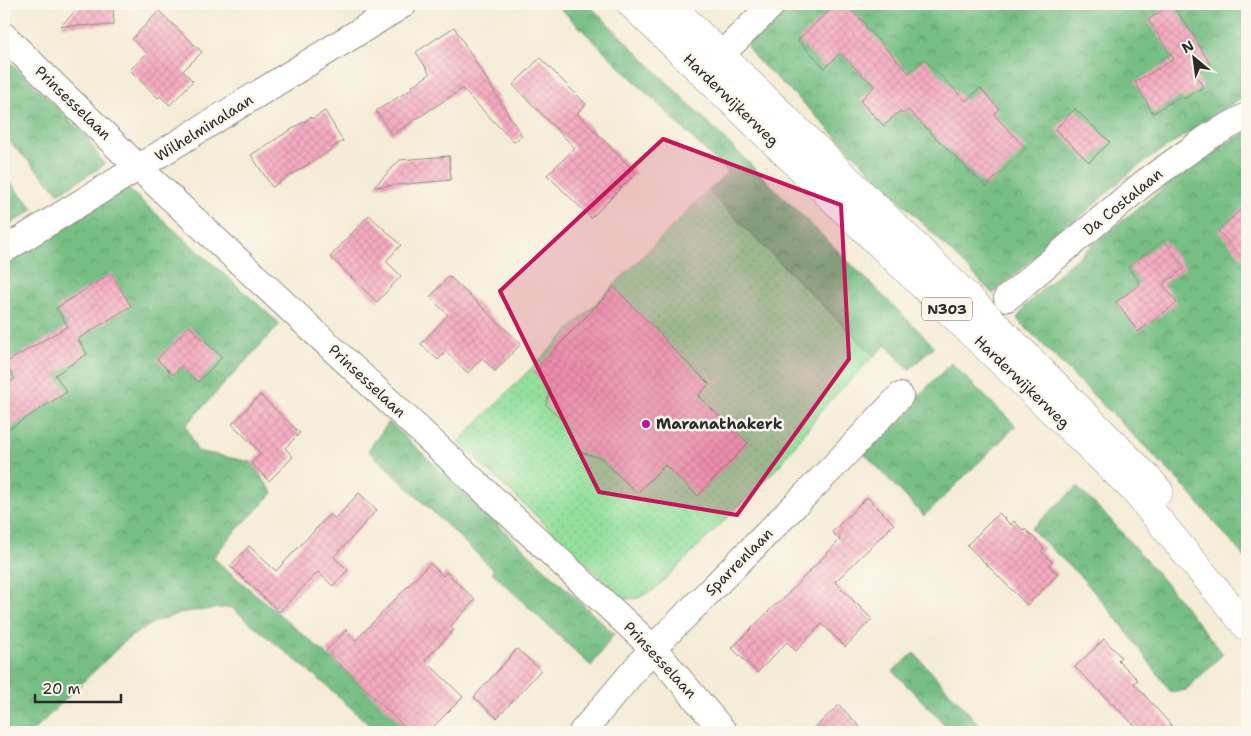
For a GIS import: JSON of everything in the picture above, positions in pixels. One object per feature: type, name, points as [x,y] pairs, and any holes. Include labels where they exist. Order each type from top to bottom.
[{"type":"main road","name":"Harderwijkerweg","points":[[631,4],[1133,489],[1247,627]]},
{"type":"main road","name":"Harderwijkerweg","points":[[669,4],[1147,476],[1247,599]]},
{"type":"street","name":"Wilhelminalaan","points":[[4,250],[404,4]]},
{"type":"street","points":[[732,44],[773,4]]},
{"type":"street","name":"Prinsesselaan","points":[[4,36],[139,168],[653,648],[724,732]]},
{"type":"street","name":"Da Costalaan","points":[[1007,298],[1144,183],[1210,136],[1247,116]]},
{"type":"street","name":"Sparrenlaan","points":[[582,732],[653,648],[833,467],[900,396]]},
{"type":"highlighted area","points":[[663,139],[841,205],[849,359],[737,515],[599,492],[500,291]]},
{"type":"green space","points":[[556,4],[588,4],[934,346],[909,370],[886,345],[874,356],[708,191],[727,172]]},
{"type":"green space","points":[[784,4],[1247,4],[1247,94],[1135,168],[993,294],[795,95],[756,59],[747,46]]},
{"type":"green space","points":[[4,56],[87,137],[104,165],[59,193],[4,136]]},
{"type":"green space","points":[[1247,132],[1247,560],[1181,483],[1017,319],[1026,305],[1067,266],[1180,174],[1211,152]]},
{"type":"green space","points":[[4,176],[34,209],[4,228]]},
{"type":"green space","points":[[126,187],[280,324],[186,425],[197,451],[251,462],[273,493],[228,539],[213,558],[367,689],[412,732],[377,732],[326,685],[231,607],[185,612],[156,621],[126,640],[32,732],[4,732],[4,264]]},
{"type":"green space","points":[[708,191],[874,356],[826,405],[779,466],[655,589],[638,598],[624,599],[458,442]]},
{"type":"green space","points":[[951,363],[1016,426],[924,516],[863,452]]},
{"type":"green space","points":[[389,422],[614,634],[591,666],[368,450]]},
{"type":"green space","points":[[1077,487],[1109,518],[1169,587],[1223,654],[1186,690],[1171,692],[1121,624],[1083,579],[1031,529]]},
{"type":"green space","points":[[914,653],[986,732],[952,732],[893,671]]},
{"type":"building","points":[[82,4],[113,4],[114,25],[61,26]]},
{"type":"building","points":[[836,4],[846,4],[909,73],[924,59],[966,101],[980,88],[999,109],[994,115],[1026,148],[986,187],[908,110],[903,114],[900,111],[884,126],[860,101],[874,86],[840,53],[825,68],[798,40]]},
{"type":"building","points":[[1172,4],[1210,64],[1195,73],[1203,87],[1184,99],[1181,96],[1153,113],[1135,82],[1174,59],[1148,20]]},
{"type":"building","points":[[159,11],[202,52],[183,71],[193,81],[170,105],[160,96],[158,98],[130,70],[147,53],[132,39]]},
{"type":"building","points":[[454,27],[522,136],[514,142],[462,89],[392,135],[376,111],[413,88],[412,86],[430,74],[416,52]]},
{"type":"building","points":[[540,58],[586,104],[577,113],[636,173],[591,218],[547,175],[575,148],[513,85]]},
{"type":"building","points":[[1075,109],[1110,142],[1089,162],[1055,129]]},
{"type":"building","points":[[325,111],[343,141],[272,187],[251,155],[311,117],[312,119]]},
{"type":"building","points":[[449,156],[451,180],[374,187],[400,160]]},
{"type":"building","points":[[1247,204],[1247,263],[1218,231]]},
{"type":"building","points":[[369,215],[401,245],[386,261],[401,276],[377,302],[330,257]]},
{"type":"building","points":[[1164,240],[1185,268],[1163,284],[1177,303],[1138,332],[1116,302],[1140,284],[1128,267]]},
{"type":"building","points":[[111,273],[131,306],[78,339],[87,354],[55,375],[67,392],[4,432],[4,386],[15,379],[5,363],[68,326],[56,308]]},
{"type":"building","points":[[449,276],[521,344],[495,371],[482,358],[468,373],[446,352],[438,360],[421,344],[448,315],[430,297]]},
{"type":"building","name":"Maranathakerk","points":[[614,287],[709,384],[698,396],[748,443],[698,496],[665,465],[637,493],[601,458],[580,452],[573,445],[567,425],[546,405],[550,389],[533,372]]},
{"type":"building","points":[[189,326],[222,357],[198,382],[181,366],[173,375],[157,359]]},
{"type":"building","points":[[260,395],[300,433],[285,448],[293,457],[269,481],[251,463],[261,453],[232,424]]},
{"type":"building","points":[[359,493],[377,510],[334,557],[348,570],[333,586],[318,572],[279,612],[230,566],[249,546],[276,571],[330,514],[335,519]]},
{"type":"building","points":[[867,497],[894,524],[835,582],[872,619],[845,647],[822,624],[796,651],[787,642],[757,673],[732,648],[840,540],[832,532]]},
{"type":"building","points":[[999,513],[1011,525],[1014,521],[1024,531],[1025,529],[1044,548],[1041,551],[1052,562],[1049,566],[1058,574],[1027,605],[967,545]]},
{"type":"building","points":[[430,563],[443,576],[446,572],[475,600],[450,627],[454,630],[425,660],[463,697],[428,732],[410,732],[326,651],[346,630],[356,640]]},
{"type":"building","points":[[1104,639],[1121,657],[1118,660],[1138,680],[1134,683],[1177,732],[1141,732],[1075,667]]},
{"type":"building","points":[[517,649],[541,670],[497,718],[474,697]]},
{"type":"building","points":[[839,705],[865,732],[810,732]]},
{"type":"place","name":"Maranathakerk","points":[[646,424]]}]
